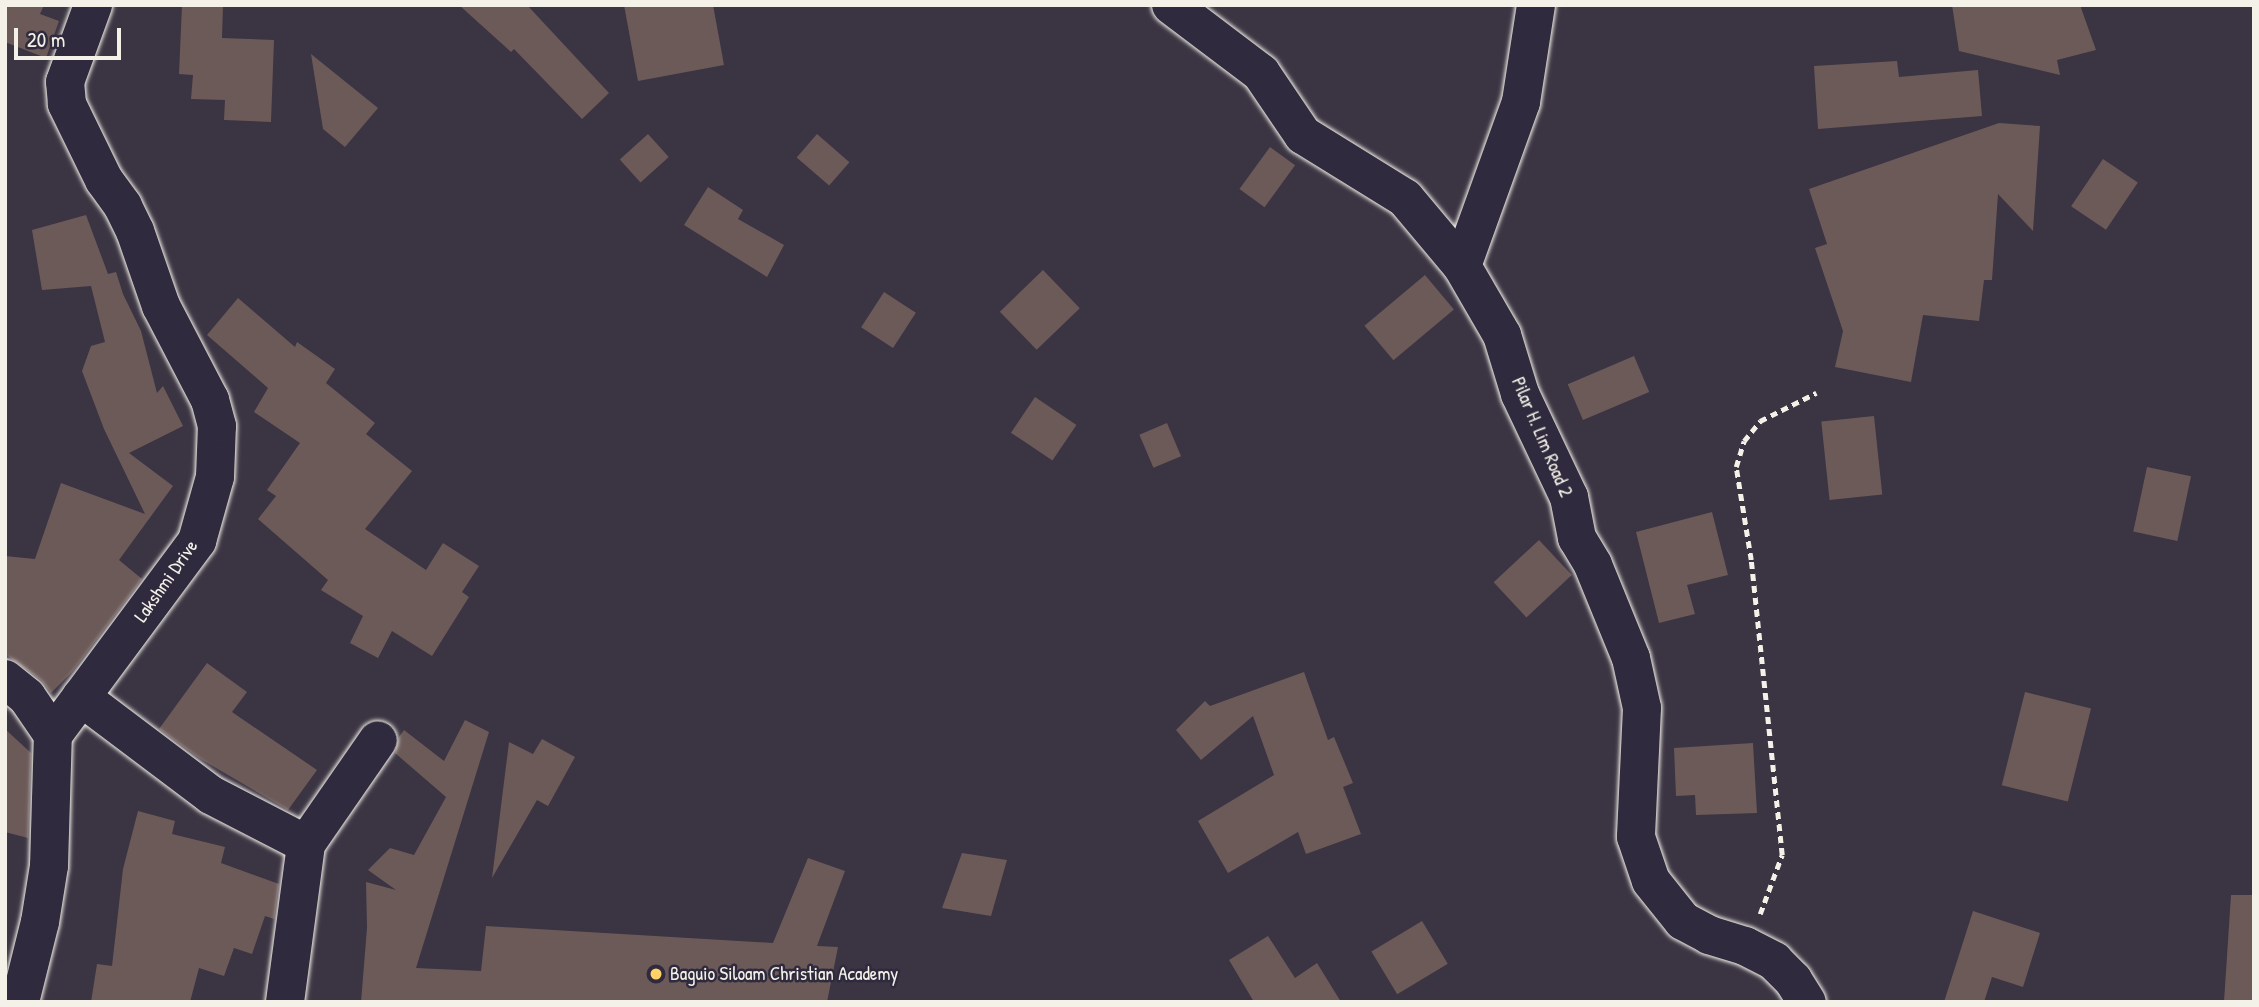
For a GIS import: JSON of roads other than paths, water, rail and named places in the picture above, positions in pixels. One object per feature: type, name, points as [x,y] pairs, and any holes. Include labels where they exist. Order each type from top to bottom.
[{"type":"street","name":"Lakshmi Drive","points":[[53,735],[197,541],[215,477],[217,426],[202,382],[161,306],[135,231],[123,206],[104,180],[67,104],[65,82],[93,5]]},
{"type":"street","name":"Pilar H. Lim Road 2","points":[[1171,5],[1261,73],[1303,135],[1405,198],[1462,266],[1502,335],[1520,394],[1569,496],[1577,538],[1593,565],[1631,658],[1642,708],[1636,837],[1651,881],[1683,921],[1709,935],[1745,946],[1774,961],[1793,980],[1807,1002]]},
{"type":"street","points":[[1462,266],[1521,102],[1536,5]]},
{"type":"street","points":[[5,679],[27,697],[53,735],[49,866],[40,922],[20,1002]]},
{"type":"street","points":[[81,697],[211,794],[306,844]]},
{"type":"street","points":[[285,1002],[306,844],[378,740]]},
{"type":"place","name":"Baguio Siloam Christian Academy","points":[[656,974]]}]
